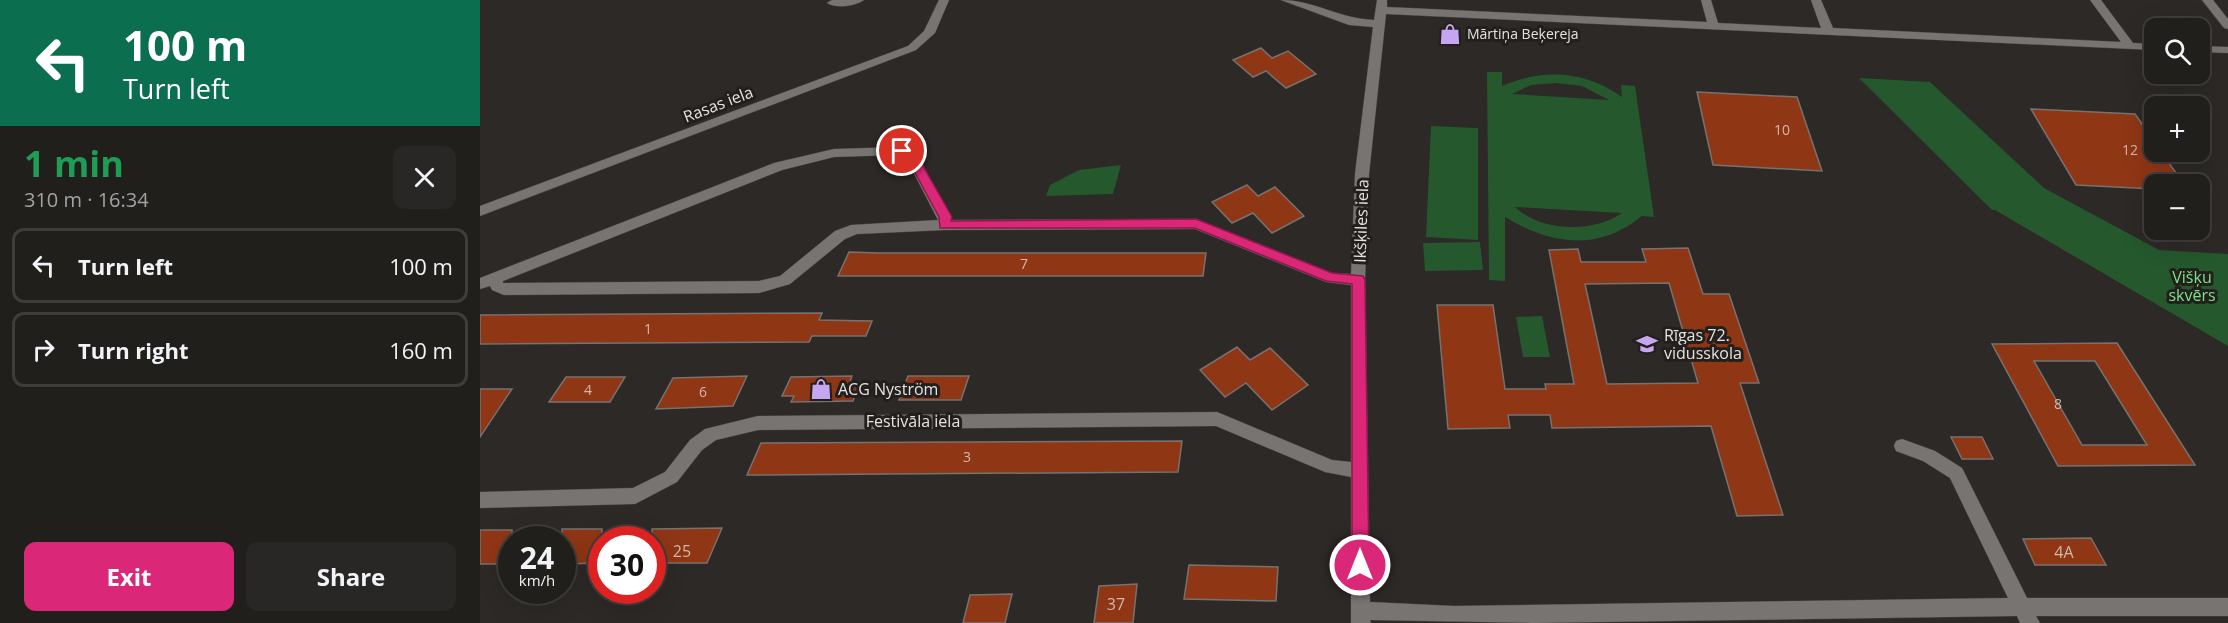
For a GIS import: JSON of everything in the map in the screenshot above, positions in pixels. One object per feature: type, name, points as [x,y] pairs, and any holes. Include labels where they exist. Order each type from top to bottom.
[{"type":"street","points":[[833,3],[858,0]]},
{"type":"street","name":"Rasas iela","points":[[480,211],[912,48],[931,33],[944,0]]},
{"type":"street","points":[[1286,0],[1353,23],[1378,24]]},
{"type":"street","points":[[1706,0],[1713,25]]},
{"type":"street","points":[[1816,0],[1828,31]]},
{"type":"street","points":[[2095,0],[2129,45]]},
{"type":"street","points":[[2207,0],[2228,26]]},
{"type":"street","points":[[1381,5],[1713,25],[2144,46]]},
{"type":"street","name":"Ikšķiles iela","points":[[1361,617],[1358,280],[1362,174],[1381,5]]},
{"type":"street","points":[[2210,49],[2228,50]]},
{"type":"street","points":[[480,284],[779,166],[834,153],[902,151],[911,155],[945,217],[945,225]]},
{"type":"street","points":[[495,278],[497,286],[504,289],[759,287],[785,280],[840,236],[856,228],[945,225],[1196,224],[1331,278],[1358,280]]},
{"type":"street","name":"Festivāla iela","points":[[480,500],[635,495],[671,477],[696,445],[711,434],[758,423],[1217,419],[1331,467],[1360,471]]},
{"type":"street","points":[[1902,446],[1929,456],[1956,472],[2026,615]]},
{"type":"street","points":[[1361,617],[1402,611],[1454,615],[2026,615],[2228,607]]},
{"type":"green space","points":[[1487,72],[1502,72],[1502,86],[1533,76],[1564,75],[1594,82],[1622,97],[1621,85],[1635,86],[1654,217],[1642,216],[1625,228],[1591,240],[1574,240],[1540,234],[1505,217],[1505,281],[1489,280]],"holes":[[[1556,83],[1582,86],[1609,100],[1512,94],[1531,85]],[[1515,207],[1621,213],[1622,213],[1596,224],[1567,227],[1538,221]]]},
{"type":"green space","name":"Višķu skvērs","points":[[1859,78],[1930,82],[2044,188],[2159,250],[2228,254],[2228,346],[1992,210]]},
{"type":"green space","points":[[1431,126],[1478,128],[1478,240],[1426,237]]},
{"type":"green space","points":[[1121,165],[1113,194],[1046,196],[1050,185],[1079,170]]},
{"type":"green space","points":[[1480,242],[1483,270],[1425,271],[1423,243]]},
{"type":"green space","points":[[1542,316],[1550,357],[1523,357],[1516,317]]},
{"type":"building","points":[[1261,48],[1272,58],[1288,51],[1316,74],[1286,88],[1266,71],[1253,77],[1233,60]]},
{"type":"building","points":[[1697,92],[1797,97],[1822,171],[1713,165]]},
{"type":"building","points":[[2031,109],[2135,114],[2144,127],[2144,162],[2168,162],[2177,174],[2144,174],[2144,188],[2076,185]]},
{"type":"building","points":[[1247,185],[1258,196],[1275,187],[1304,216],[1272,233],[1253,213],[1232,223],[1212,202]]},
{"type":"building","points":[[1688,248],[1703,294],[1729,294],[1759,383],[1740,383],[1783,515],[1737,516],[1711,426],[1552,428],[1550,415],[1508,415],[1510,428],[1448,429],[1437,305],[1493,305],[1505,389],[1546,389],[1545,384],[1574,384],[1549,250],[1578,249],[1581,262],[1646,262],[1642,249]],"holes":[[[1669,283],[1698,383],[1607,384],[1585,284]]]},
{"type":"building","points":[[849,252],[1206,253],[1203,276],[838,276]]},
{"type":"building","points":[[822,313],[819,320],[872,321],[866,336],[812,336],[809,342],[480,344],[480,315]]},
{"type":"building","points":[[2117,343],[2195,465],[2058,466],[1992,344]],"holes":[[[2034,361],[2095,361],[2147,445],[2082,445]]]},
{"type":"building","points":[[1237,347],[1250,360],[1270,348],[1308,385],[1272,410],[1246,383],[1225,397],[1200,370]]},
{"type":"building","points":[[747,376],[733,406],[656,409],[673,378]]},
{"type":"building","name":"ACG Nyström","points":[[852,376],[850,382],[860,382],[853,401],[791,402],[794,396],[782,396],[791,377]]},
{"type":"building","points":[[908,376],[969,376],[961,400],[899,400]]},
{"type":"building","points":[[566,377],[625,377],[610,402],[549,402]]},
{"type":"building","points":[[480,389],[512,389],[480,437]]},
{"type":"building","points":[[1951,437],[1982,437],[1993,459],[1962,459]]},
{"type":"building","points":[[1182,441],[1178,472],[747,475],[761,443]]},
{"type":"building","points":[[722,528],[707,563],[666,563],[666,529]]},
{"type":"building","points":[[576,529],[588,529],[588,563],[576,564]]},
{"type":"building","points":[[480,530],[498,530],[498,564],[480,564]]},
{"type":"building","points":[[2091,538],[2106,565],[2035,565],[2023,539]]},
{"type":"building","points":[[1189,565],[1278,567],[1276,601],[1184,599]]},
{"type":"building","points":[[1137,584],[1133,623],[1094,623],[1099,586]]},
{"type":"building","points":[[1012,594],[1005,623],[963,623],[970,595]]},
{"type":"place","name":"Mārtiņa Beķereja","points":[[1450,34]]},
{"type":"place","name":"Rīgas 72. vidusskola","points":[[1647,344]]},
{"type":"place","name":"ACG Nyström","points":[[821,389]]},
{"type":"route","points":[[902,151],[911,155],[945,217],[945,225],[1196,224],[1331,278],[1358,280],[1360,565]]}]
